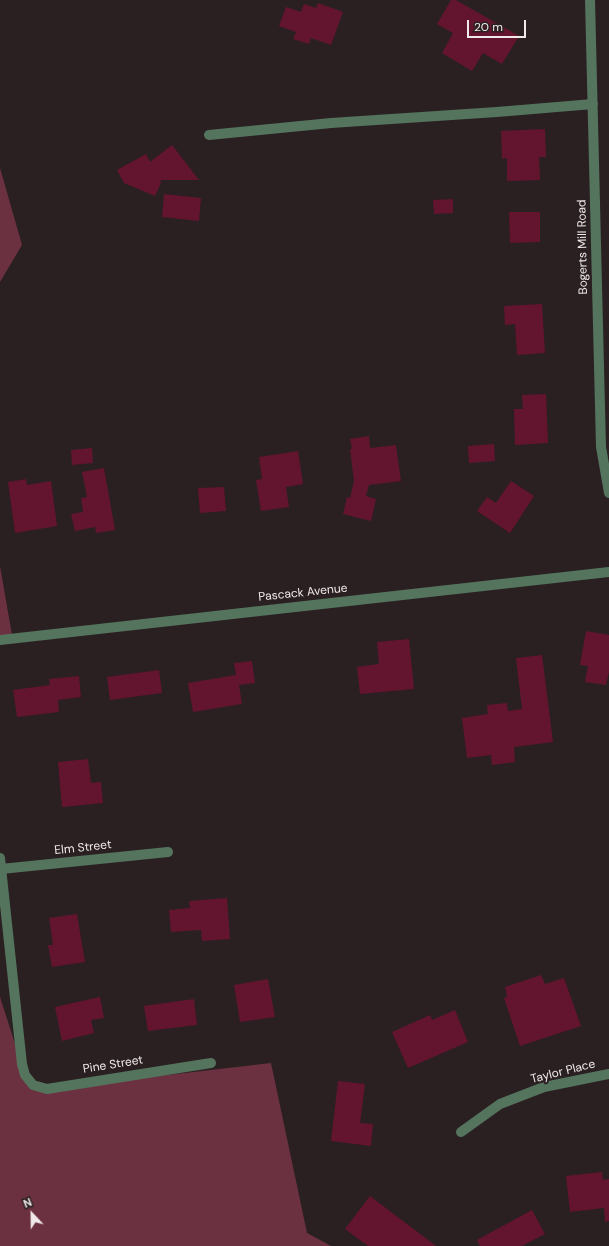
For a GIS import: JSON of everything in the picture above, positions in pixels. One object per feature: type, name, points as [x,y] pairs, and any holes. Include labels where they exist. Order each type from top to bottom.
[{"type":"street","name":"Bogerts Mill Road","points":[[590,0],[601,447],[609,493]]},
{"type":"street","points":[[209,134],[331,123],[593,104]]},
{"type":"street","name":"Pascack Avenue","points":[[0,640],[609,572]]},
{"type":"street","name":"Elm Street","points":[[1,869],[168,852]]},
{"type":"street","points":[[0,858],[1,869]]},
{"type":"street","name":"Pine Street","points":[[1,869],[22,1064],[25,1075],[33,1085],[47,1089],[211,1063]]},
{"type":"street","name":"Taylor Place","points":[[461,1132],[500,1104],[544,1087],[609,1074]]},
{"type":"shaded area","points":[[0,168],[22,245],[0,282]]},
{"type":"shaded area","points":[[0,566],[12,635],[0,636]]},
{"type":"shaded area","points":[[0,997],[25,1075],[47,1089],[271,1063],[307,1233],[331,1246],[0,1246]]},
{"type":"building","points":[[451,0],[456,0],[519,36],[502,64],[483,53],[472,71],[442,53],[453,33],[437,24]]},
{"type":"building","points":[[318,3],[343,12],[331,45],[311,38],[309,44],[293,39],[296,32],[279,26],[286,7],[301,12],[304,4],[316,8]]},
{"type":"building","points":[[545,129],[546,157],[539,157],[540,180],[507,181],[507,158],[502,159],[501,131]]},
{"type":"building","points":[[172,145],[199,180],[160,180],[161,183],[155,196],[124,183],[117,170],[146,154],[150,162]]},
{"type":"building","points":[[164,194],[201,198],[199,221],[162,217]]},
{"type":"building","points":[[453,199],[453,213],[434,214],[433,200]]},
{"type":"building","points":[[509,212],[540,212],[540,242],[510,243]]},
{"type":"building","points":[[542,304],[545,353],[517,355],[515,324],[505,325],[504,306]]},
{"type":"building","points":[[546,394],[548,443],[515,445],[514,409],[523,409],[522,395]]},
{"type":"building","points":[[369,436],[370,448],[396,445],[401,481],[369,485],[366,496],[376,499],[371,521],[343,514],[347,497],[350,498],[354,481],[350,439]]},
{"type":"building","points":[[494,444],[495,461],[469,463],[468,446]]},
{"type":"building","points":[[92,448],[93,463],[72,465],[71,450]]},
{"type":"building","points":[[298,451],[303,484],[286,487],[289,507],[261,511],[256,480],[262,479],[259,457]]},
{"type":"building","points":[[104,468],[115,530],[96,533],[95,527],[75,531],[71,514],[83,512],[81,498],[87,497],[82,472]]},
{"type":"building","points":[[26,479],[27,485],[51,481],[57,526],[15,533],[8,482]]},
{"type":"building","points":[[511,481],[534,496],[510,533],[477,511],[487,497],[496,503]]},
{"type":"building","points":[[224,487],[226,511],[200,513],[198,488]]},
{"type":"building","points":[[586,631],[609,635],[609,672],[606,685],[585,682],[588,666],[580,665]]},
{"type":"building","points":[[409,639],[414,689],[360,694],[357,667],[379,664],[377,642]]},
{"type":"building","points":[[542,655],[553,742],[514,747],[515,762],[492,765],[491,755],[467,758],[462,718],[488,714],[487,705],[507,703],[508,711],[522,709],[516,658]]},
{"type":"building","points":[[252,661],[255,683],[239,685],[242,704],[193,712],[188,683],[236,675],[234,663]]},
{"type":"building","points":[[159,670],[162,693],[110,700],[107,677]]},
{"type":"building","points":[[79,676],[81,697],[58,700],[59,712],[17,717],[13,690],[50,685],[49,679]]},
{"type":"building","points":[[88,759],[91,783],[101,782],[103,803],[62,807],[58,762]]},
{"type":"building","points":[[227,898],[230,939],[202,941],[201,930],[171,932],[169,910],[190,908],[189,901]]},
{"type":"building","points":[[77,914],[85,962],[52,967],[48,945],[53,945],[49,918]]},
{"type":"building","points":[[541,975],[545,984],[564,978],[581,1026],[520,1046],[504,998],[507,997],[505,987]]},
{"type":"building","points":[[268,979],[275,1017],[240,1022],[234,985]]},
{"type":"building","points":[[100,997],[104,1018],[91,1020],[94,1033],[62,1041],[55,1007]]},
{"type":"building","points":[[194,999],[197,1025],[148,1031],[144,1006]]},
{"type":"building","points":[[455,1010],[468,1042],[408,1068],[392,1032],[430,1015],[432,1020]]},
{"type":"building","points":[[338,1081],[365,1084],[360,1123],[373,1124],[371,1146],[331,1141]]},
{"type":"building","points":[[602,1172],[603,1180],[609,1179],[609,1221],[605,1222],[604,1208],[570,1212],[566,1176]]},
{"type":"building","points":[[370,1196],[436,1246],[368,1246],[345,1229]]},
{"type":"building","points":[[532,1210],[545,1234],[522,1246],[480,1246],[477,1240]]}]
